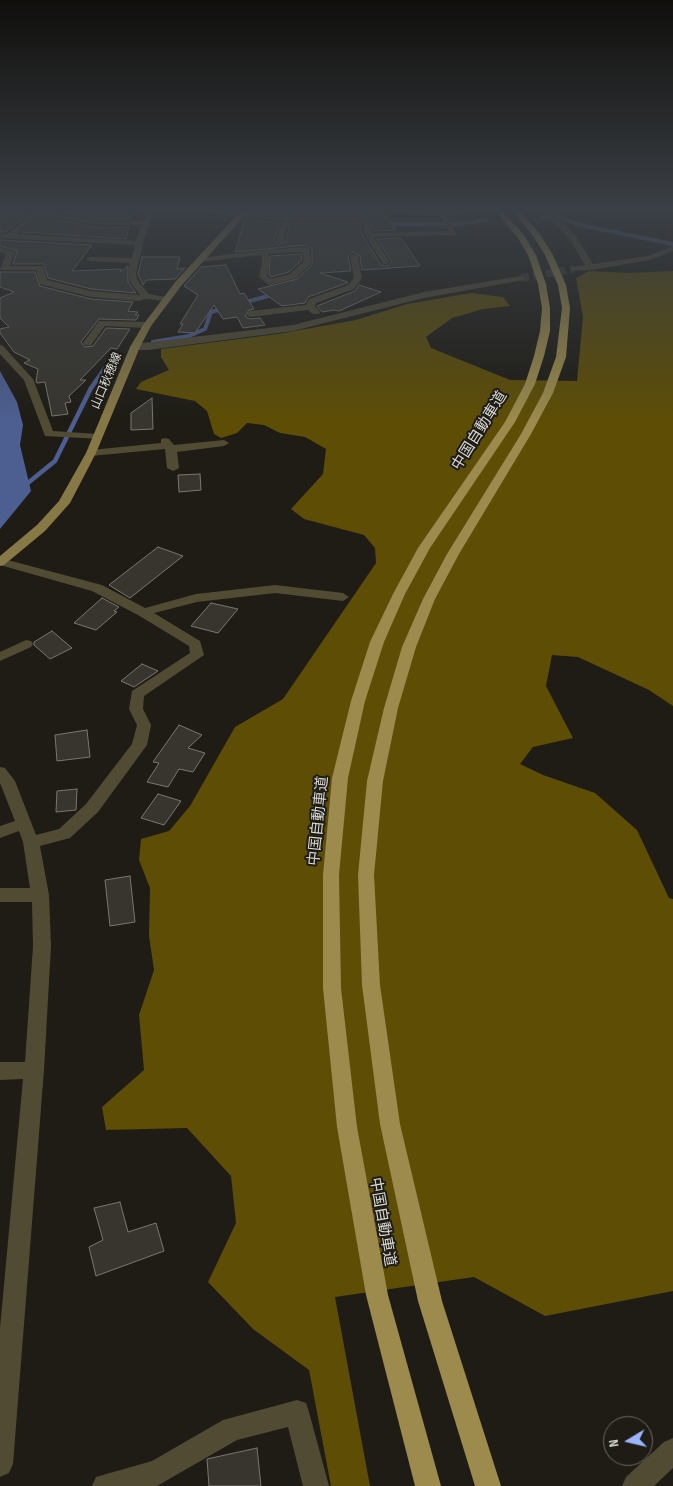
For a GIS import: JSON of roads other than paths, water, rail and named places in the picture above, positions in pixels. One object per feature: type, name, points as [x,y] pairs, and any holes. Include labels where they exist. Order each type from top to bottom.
[{"type":"highway","name":"中国自動車道","points":[[428,1486],[377,1295],[347,1127],[332,988],[331,875],[340,778],[358,701],[377,642],[399,594],[424,548],[510,422],[530,384],[539,356],[545,315],[541,281]]},
{"type":"highway","name":"中国自動車道","points":[[488,1486],[430,1301],[390,1124],[371,985],[366,875],[375,781],[391,708],[408,647],[429,599],[453,554],[526,434],[548,393],[561,357],[565,332],[566,308],[560,281]]},
{"type":"main road","name":"山口秋穂線","points":[[1,562],[41,528],[64,503],[91,453],[135,347],[147,325],[166,298],[181,281]]},
{"type":"street","points":[[43,281],[91,294],[120,298],[146,296],[166,298]]},
{"type":"street","points":[[134,281],[146,296]]},
{"type":"street","points":[[310,307],[312,301],[351,286],[355,281]]},
{"type":"street","points":[[135,347],[148,347],[292,328],[327,321],[424,294],[501,281]]},
{"type":"street","points":[[250,314],[310,307],[327,321]]},
{"type":"street","points":[[88,343],[102,323],[147,325]]},
{"type":"street","points":[[0,348],[28,379],[35,393],[49,434],[97,438]]},
{"type":"street","points":[[167,444],[173,468]]},
{"type":"street","points":[[91,453],[167,444],[224,444]]},
{"type":"street","points":[[0,832],[64,834],[92,808],[139,745],[144,726],[136,708],[137,694],[197,655],[195,644],[143,612],[97,588],[1,562]]},
{"type":"street","points":[[143,612],[196,598],[275,589],[343,597]]},
{"type":"street","points":[[0,657],[26,644]]},
{"type":"street","points":[[0,1464],[34,1070],[42,946],[40,895],[28,833],[2,779]]},
{"type":"street","points":[[0,895],[40,895]]},
{"type":"street","points":[[0,1071],[34,1070]]},
{"type":"street","points":[[105,1486],[157,1473],[232,1429],[297,1412],[316,1486]]},
{"type":"street","points":[[635,1486],[673,1451]]},
{"type":"water","points":[[0,371],[17,402],[23,425],[20,445],[31,491],[0,529]]},
{"type":"waterway","points":[[242,303],[276,294]]},
{"type":"waterway","points":[[153,342],[189,336],[205,329],[211,312],[225,308]]},
{"type":"waterway","points":[[23,487],[55,461],[91,388],[113,357]]}]
